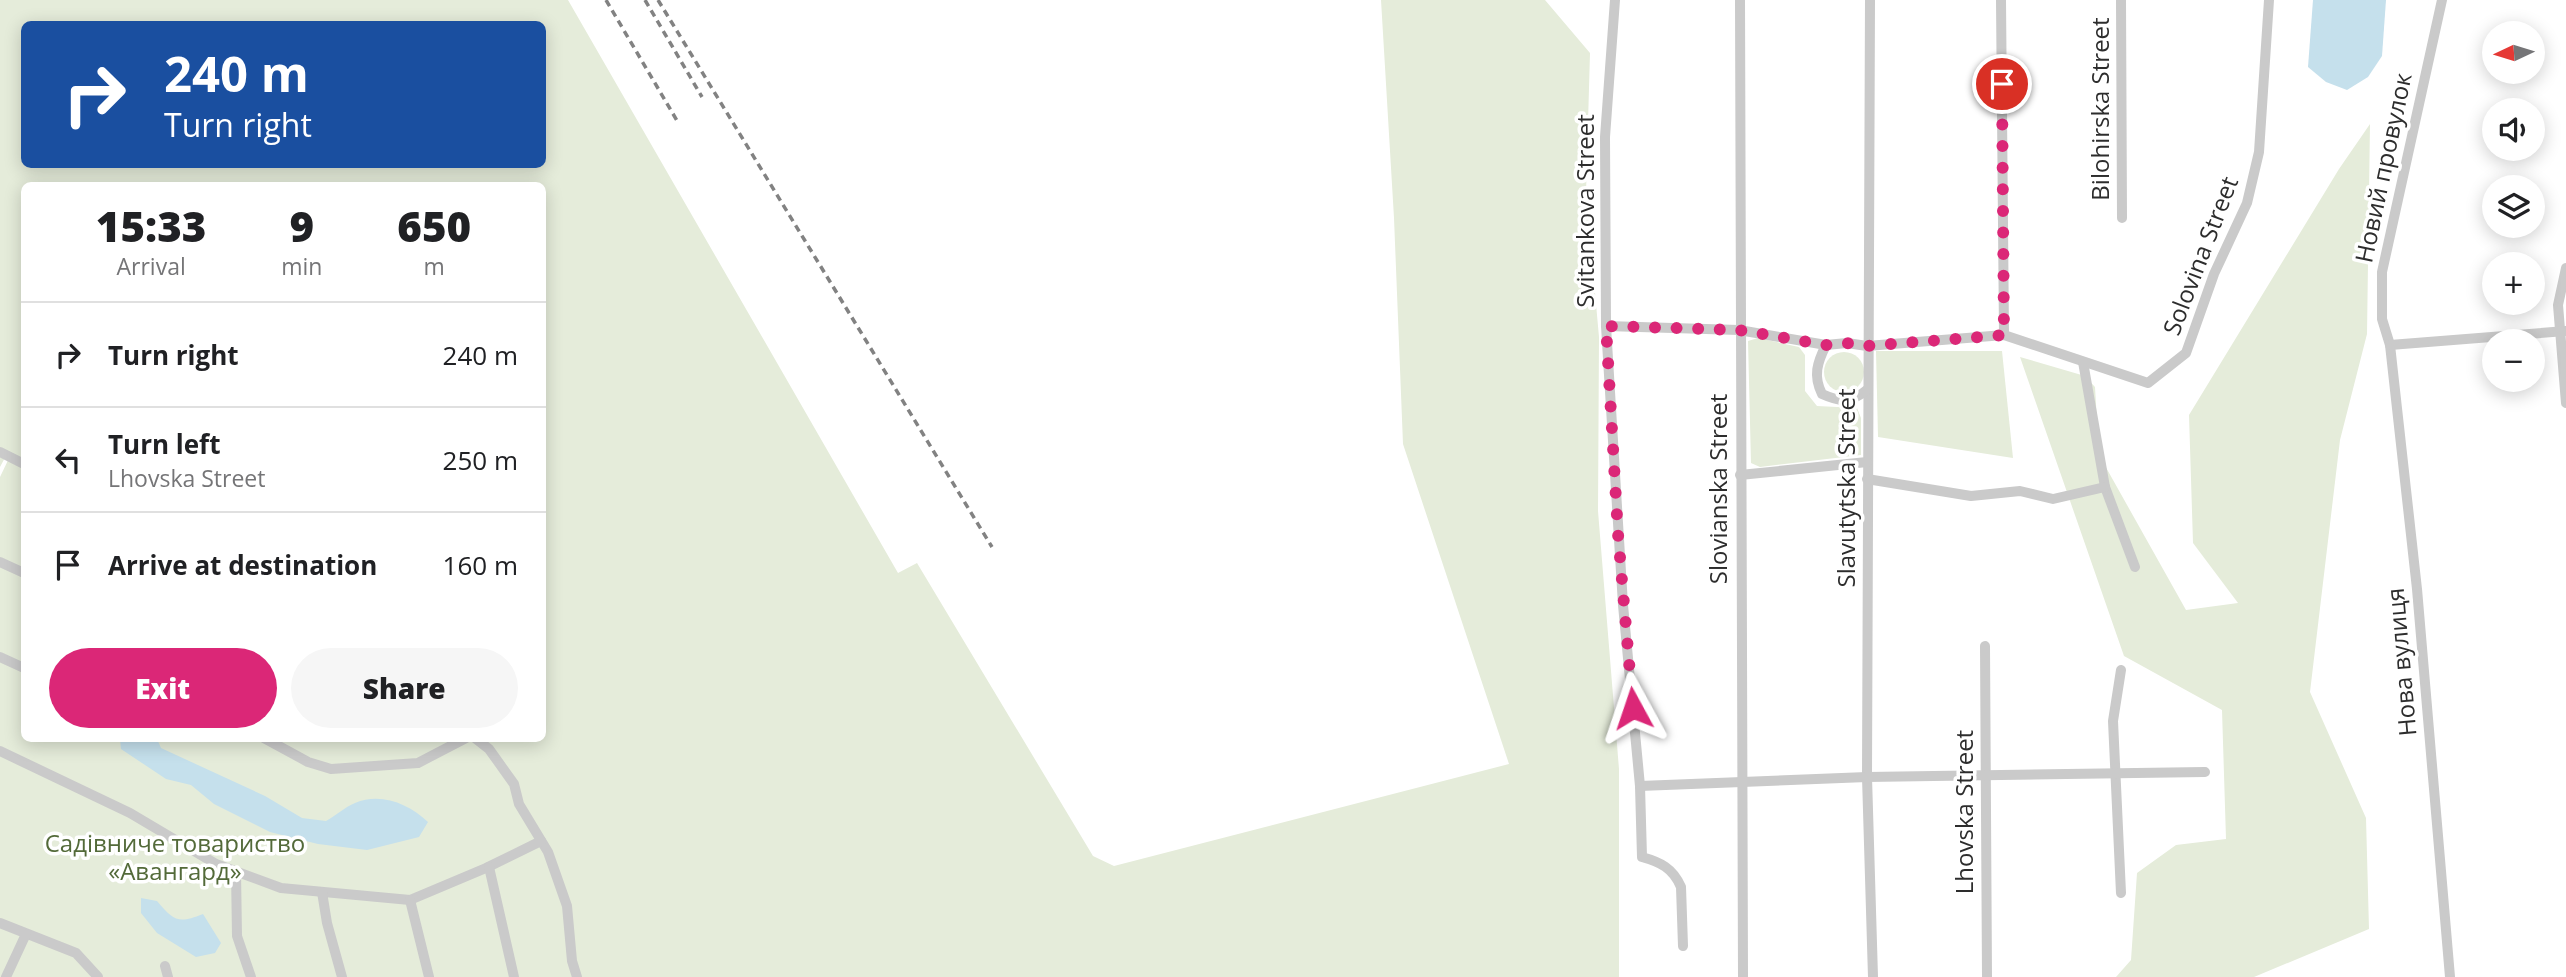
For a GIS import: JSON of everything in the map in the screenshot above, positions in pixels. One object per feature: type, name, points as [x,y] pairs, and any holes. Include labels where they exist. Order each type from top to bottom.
[{"type":"street","name":"Svitankova Street","points":[[1615,0],[1605,137],[1606,326],[1623,605],[1640,786],[1642,857],[1661,863],[1678,879],[1681,887],[1683,946]]},
{"type":"street","name":"Slovianska Street","points":[[1740,0],[1742,977]]},
{"type":"street","name":"Slavutytska Street","points":[[1870,0],[1867,777],[1873,977]]},
{"type":"street","points":[[2001,0],[2004,335]]},
{"type":"street","name":"Bilohirska Street","points":[[2121,0],[2122,218]]},
{"type":"street","name":"Solovina Street","points":[[2083,362],[2148,383],[2186,353],[2214,274],[2247,202],[2259,152],[2269,0]]},
{"type":"street","name":"Новий провулок","points":[[2390,345],[2382,319],[2382,272],[2442,0]]},
{"type":"street","points":[[2566,268],[2558,306],[2566,403]]},
{"type":"street","points":[[1606,326],[1739,330],[1826,345],[1847,343],[1867,346],[2004,335],[2083,362],[2105,487],[2135,568]]},
{"type":"street","points":[[2390,345],[2562,331]]},
{"type":"street","points":[[1826,345],[1816,368],[1816,383],[1822,394],[1836,400],[1855,400],[1868,389]]},
{"type":"street","name":"Нова вулиця","points":[[2390,345],[2417,589],[2451,977]]},
{"type":"street","points":[[0,453],[21,463]]},
{"type":"street","points":[[1740,475],[1867,463]]},
{"type":"street","points":[[1867,479],[1971,496],[2020,491],[2053,499],[2105,487]]},
{"type":"street","points":[[0,562],[21,572]]},
{"type":"street","name":"Lhovska Street","points":[[1984,646],[1987,977]]},
{"type":"street","points":[[0,657],[21,667]]},
{"type":"street","points":[[2120,670],[2113,721],[2121,893]]},
{"type":"street","points":[[271,742],[308,762],[331,769],[418,763],[458,742]]},
{"type":"street","points":[[480,742],[489,749],[514,784],[519,804],[548,852],[567,906],[572,961],[577,977]]},
{"type":"street","points":[[0,751],[130,813],[216,864],[281,888],[410,900],[489,867],[541,841]]},
{"type":"street","points":[[1640,786],[1867,777],[2205,772]]},
{"type":"street","points":[[489,867],[514,977]]},
{"type":"street","points":[[236,872],[237,936],[251,977]]},
{"type":"street","points":[[322,892],[327,923],[342,977]]},
{"type":"street","points":[[410,900],[429,977]]},
{"type":"street","points":[[0,923],[76,953],[98,977]]},
{"type":"street","points":[[6,977],[26,934]]},
{"type":"green space","name":"Садівниче товариство «Авангард»","points":[[0,0],[568,0],[898,573],[917,563],[1093,856],[1114,866],[1509,764],[1403,444],[1394,218],[1381,0],[1545,0],[1590,53],[1586,193],[1599,337],[1598,511],[1619,769],[1619,977],[0,977],[0,477],[11,454],[8,452],[0,467]]},
{"type":"green space","points":[[2370,124],[2367,334],[2340,440],[2310,692],[2366,818],[2369,929],[2254,977],[2116,977],[2131,960],[2137,873],[2176,845],[2226,839],[2222,710],[2124,656],[2020,357],[2085,376],[2095,387],[2099,455],[2186,610],[2238,603],[2193,543],[2189,415],[2339,169]]},
{"type":"green space","points":[[1758,338],[1799,347],[1805,355],[1805,391],[1817,406],[1857,408],[1861,418],[1861,455],[1760,467],[1751,463],[1748,341]]},
{"type":"green space","points":[[1876,351],[2002,351],[2013,458],[1878,437]]},
{"type":"green space","points":[[1844,352],[1858,358],[1864,372],[1858,386],[1844,392],[1830,386],[1824,372],[1830,358]]},
{"type":"water","points":[[2313,0],[2386,0],[2382,56],[2368,77],[2347,90],[2326,82],[2308,67]]},
{"type":"water","points":[[120,742],[158,742],[161,748],[265,796],[302,818],[326,821],[355,803],[385,799],[403,805],[428,822],[419,837],[367,850],[318,844],[270,832],[214,804],[191,785],[166,779],[121,749]]},
{"type":"water","points":[[141,898],[157,901],[177,919],[203,914],[221,943],[215,953],[196,957],[157,933],[141,913]]},
{"type":"railway","points":[[606,0],[679,124]]},
{"type":"railway","points":[[645,0],[702,97]]},
{"type":"railway","points":[[658,0],[992,547]]},
{"type":"route","points":[[1633,708],[1623,605],[1606,326],[1739,330],[1826,345],[1847,343],[1867,346],[2004,335],[2002,84]]}]
